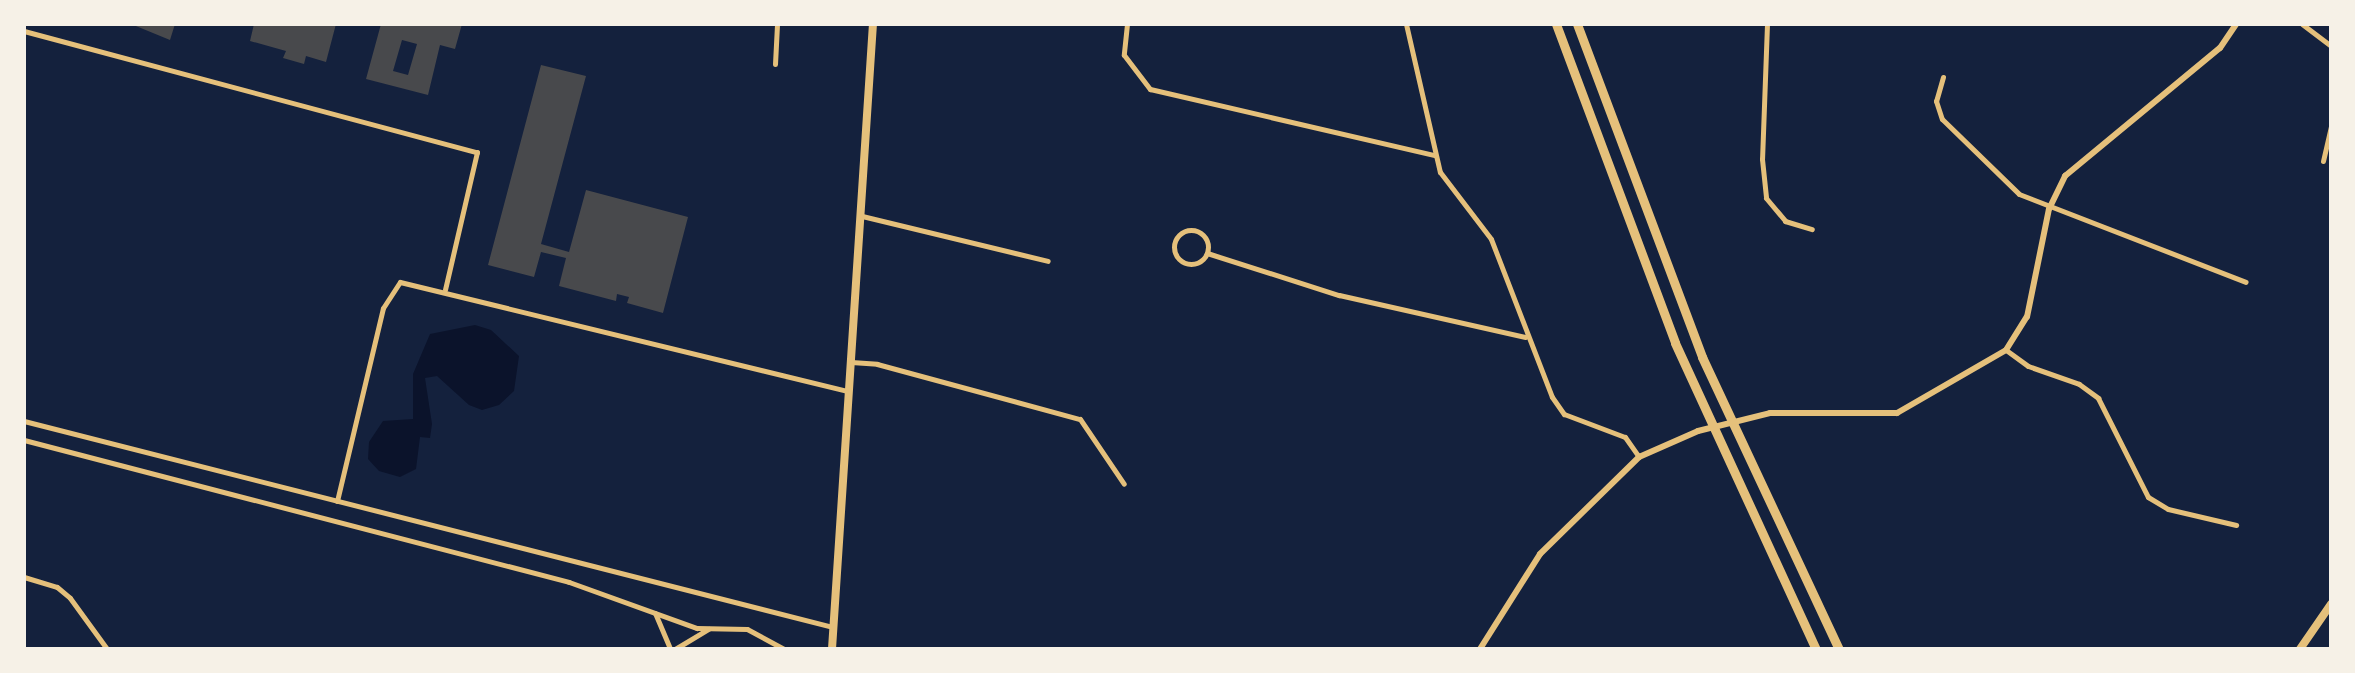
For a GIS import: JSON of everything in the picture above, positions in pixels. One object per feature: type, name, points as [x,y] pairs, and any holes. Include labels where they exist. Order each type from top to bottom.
[{"type":"highway","points":[[1556,24],[1623,213],[1706,417],[1816,649]]},
{"type":"highway","points":[[1577,24],[1638,197],[1725,412],[1839,649]]},
{"type":"main road","points":[[832,649],[873,24]]},
{"type":"main road","points":[[2300,649],[2331,604]]},
{"type":"street","points":[[775,64],[777,24]]},
{"type":"street","points":[[1127,24],[1124,55],[1150,89],[1434,155]]},
{"type":"street","points":[[1406,24],[1434,155],[1451,188],[1491,239],[1525,337],[1564,414],[1608,426],[1625,437],[1639,457]]},
{"type":"street","points":[[1767,24],[1764,189],[1785,221],[1812,229]]},
{"type":"street","points":[[1480,649],[1540,554],[1639,457],[1698,431],[1770,413],[1897,413],[2006,350],[2035,292],[2049,209],[2055,192],[2079,162],[2220,48],[2236,24]]},
{"type":"street","points":[[2302,24],[2331,46]]},
{"type":"street","points":[[24,31],[477,152],[445,289]]},
{"type":"street","points":[[1943,77],[1936,101],[1955,136],[2019,194],[2049,209],[2246,282]]},
{"type":"street","points":[[2323,161],[2331,127]]},
{"type":"street","points":[[862,216],[1048,261]]},
{"type":"street","points":[[1190,230],[1201,233],[1207,253],[1195,263],[1184,262],[1176,255],[1176,239],[1190,230]]},
{"type":"street","points":[[1207,253],[1339,295],[1525,337]]},
{"type":"street","points":[[337,501],[383,308],[400,282],[445,289],[849,391]]},
{"type":"street","points":[[2006,350],[2028,366],[2079,384],[2098,398],[2148,497],[2168,509],[2236,525]]},
{"type":"street","points":[[851,362],[877,364],[1080,419],[1124,484]]},
{"type":"street","points":[[24,421],[834,627]]},
{"type":"street","points":[[24,440],[507,565],[708,629],[747,629],[784,649]]},
{"type":"street","points":[[24,577],[63,592],[107,649]]},
{"type":"street","points":[[654,611],[673,649],[708,629]]},
{"type":"water","points":[[475,325],[491,330],[519,356],[514,391],[499,405],[482,410],[469,405],[437,376],[425,378],[432,424],[430,438],[420,437],[416,469],[400,477],[379,471],[368,459],[369,442],[383,421],[413,419],[413,374],[430,334]]},
{"type":"building","points":[[131,24],[175,24],[170,40]]},
{"type":"building","points":[[254,24],[336,24],[326,62],[306,56],[304,64],[283,58],[286,51],[250,41]]},
{"type":"building","points":[[381,24],[462,24],[455,49],[440,45],[428,95],[366,79]],"holes":[[[402,40],[417,44],[408,75],[393,71]]]},
{"type":"building","points":[[541,65],[586,76],[541,244],[569,252],[586,190],[688,217],[663,313],[627,303],[629,297],[617,294],[616,301],[559,286],[566,258],[541,252],[534,277],[488,265]]}]
